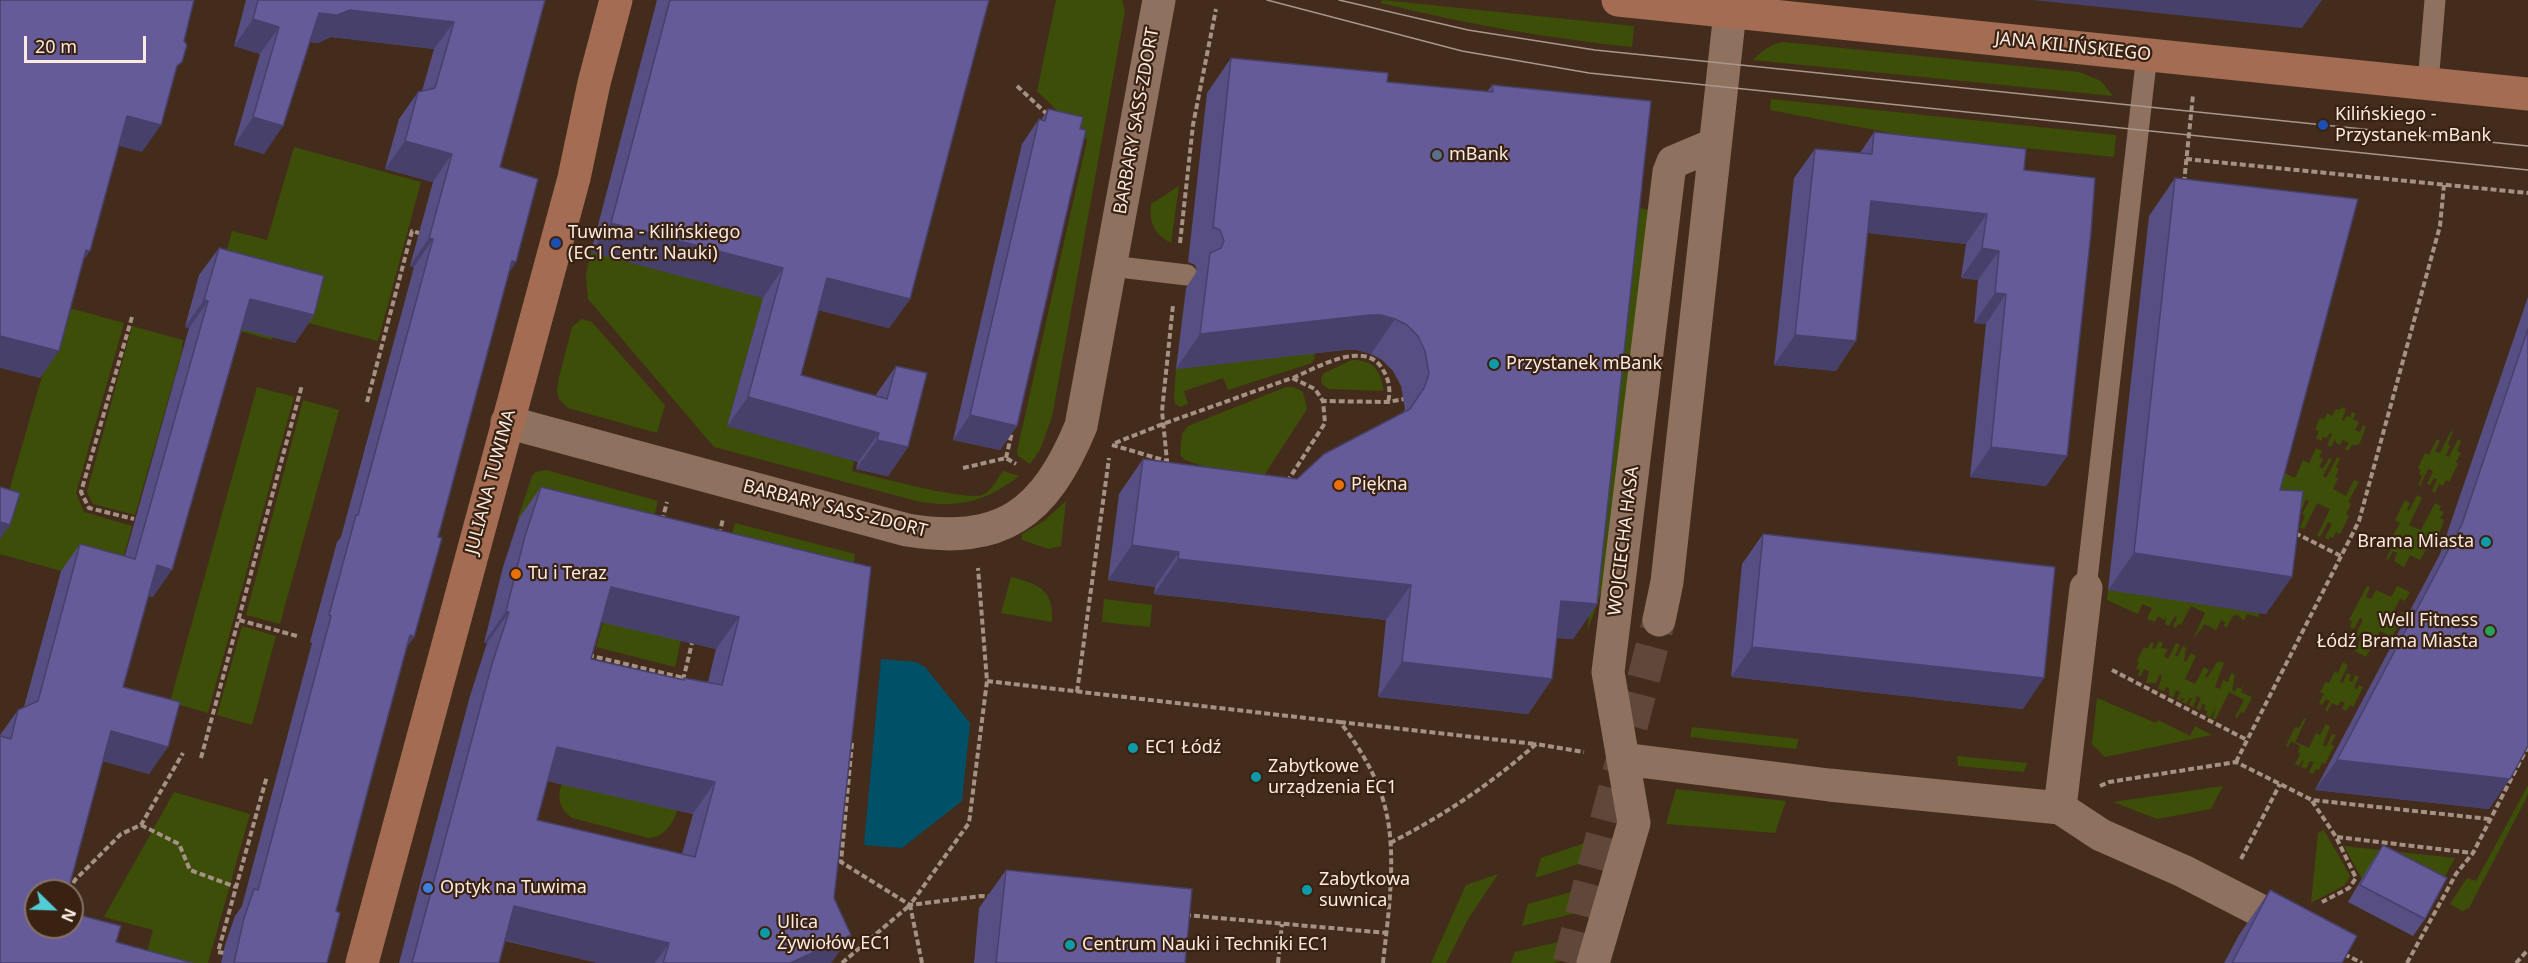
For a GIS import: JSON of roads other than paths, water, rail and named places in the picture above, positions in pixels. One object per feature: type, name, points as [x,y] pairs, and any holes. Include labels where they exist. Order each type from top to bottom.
[{"type":"street","name":"JULIANA TUWIMA","points":[[362,963],[574,178],[594,82],[616,0]]},
{"type":"street","name":"BARBARY SASS-ZDORT","points":[[507,422],[907,530],[950,536],[973,534],[993,529],[1019,515],[1045,491],[1067,459],[1082,426],[1159,0]]},
{"type":"street","name":"JANA KILIŃSKIEGO","points":[[1618,0],[1730,12],[1773,8],[2147,54],[2528,93]]},
{"type":"street","points":[[1659,620],[1667,582],[1730,12]]},
{"type":"street","name":"WOJCIECHA HASA","points":[[1593,963],[1634,823],[1608,672],[1669,172],[1673,162],[1711,146],[1715,141]]},
{"type":"street","points":[[2060,808],[2086,588]]},
{"type":"street","points":[[1623,759],[1828,785],[2060,808],[2101,835],[2183,871],[2324,943]]},
{"type":"lane","points":[[2428,83],[2435,0]]},
{"type":"lane","points":[[2086,588],[2147,54]]},
{"type":"lane","points":[[1111,266],[1187,275]]},
{"type":"water","points":[[881,659],[916,662],[925,667],[970,723],[962,801],[902,848],[864,845]]},
{"type":"tunnel","points":[[1569,963],[1659,620]]},
{"type":"tram line","points":[[1267,0],[1462,51],[1589,73],[2528,170]]},
{"type":"tram line","points":[[1339,0],[1468,30],[1595,50],[2528,146]]},
{"type":"place","name":"Kilińskiego - Przystanek mBank","points":[[2323,125]]},
{"type":"place","name":"mBank","points":[[1437,155]]},
{"type":"place","name":"Tuwima - Kilińskiego (EC1 Centr. Nauki)","points":[[556,243]]},
{"type":"place","name":"Przystanek mBank","points":[[1494,364]]},
{"type":"place","name":"Piękna","points":[[1339,485]]},
{"type":"place","name":"Brama Miasta","points":[[2486,542]]},
{"type":"place","name":"Tu i Teraz","points":[[516,574]]},
{"type":"place","name":"Well Fitness Łódź Brama Miasta","points":[[2490,631]]},
{"type":"place","name":"EC1 Łódź","points":[[1133,748]]},
{"type":"place","name":"Zabytkowe urządzenia EC1","points":[[1256,777]]},
{"type":"place","name":"Optyk na Tuwima","points":[[428,888]]},
{"type":"place","name":"Zabytkowa suwnica","points":[[1307,890]]},
{"type":"place","name":"Ulica Żywiołów EC1","points":[[765,933]]},
{"type":"place","name":"Centrum Nauki i Techniki EC1","points":[[1070,945]]}]
